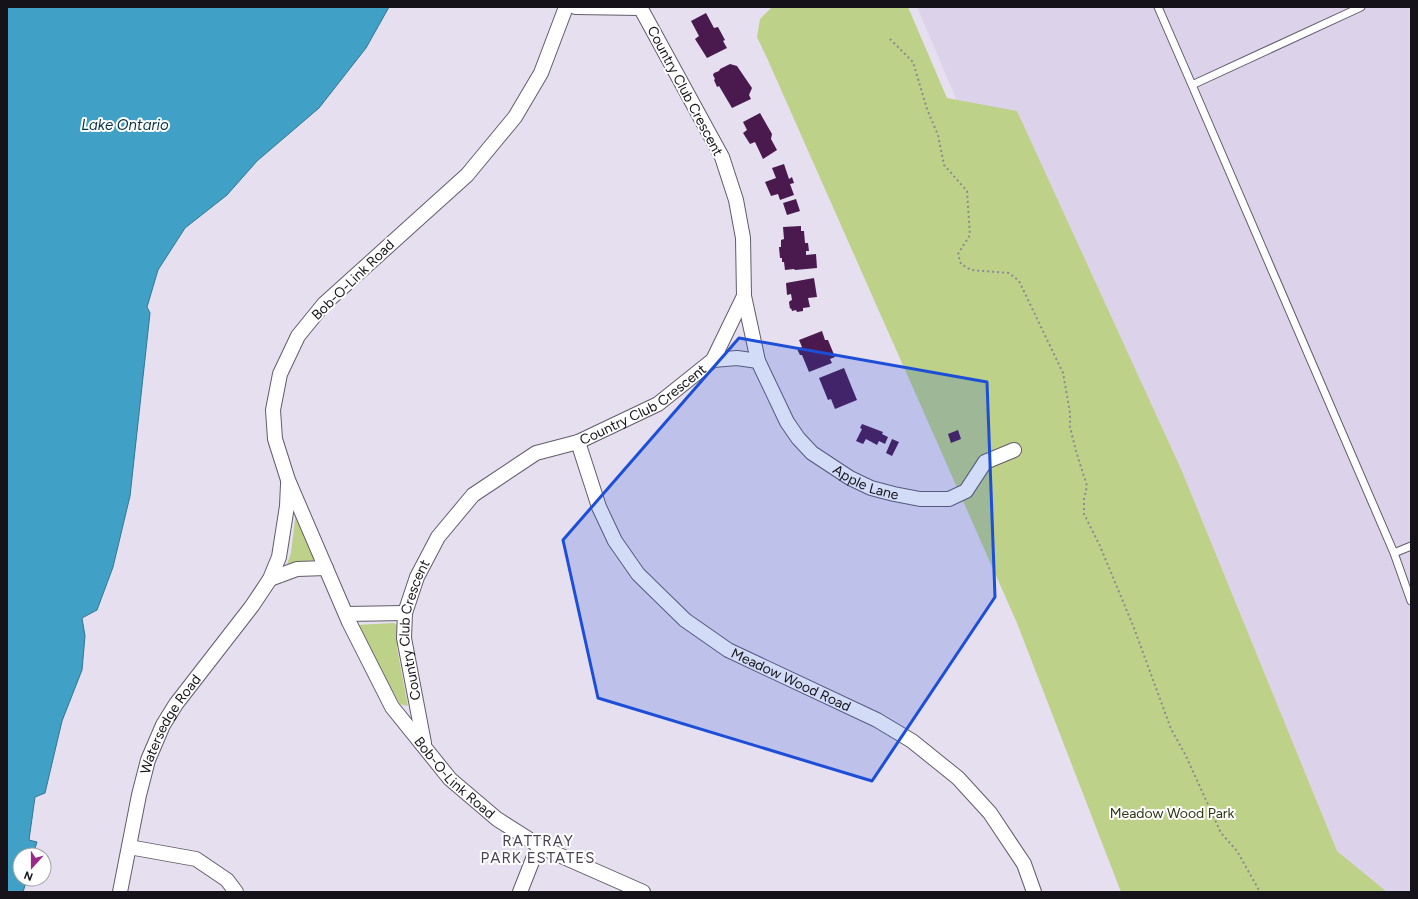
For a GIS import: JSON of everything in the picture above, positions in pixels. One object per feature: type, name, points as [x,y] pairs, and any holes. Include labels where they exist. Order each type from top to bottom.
[{"type":"street","name":"Bob-O-Link Road","points":[[566,7],[541,73],[515,117],[466,175],[324,304],[298,336],[280,374],[273,410],[276,439],[288,480],[349,622],[392,706],[450,779],[497,819],[541,847],[643,892]]},
{"type":"street","points":[[576,7],[641,8]]},
{"type":"street","name":"Country Club Crescent","points":[[424,746],[404,638],[405,613],[417,577],[438,537],[473,495],[536,453],[578,442],[658,404],[713,360],[744,296],[743,238],[736,200],[722,157],[641,8]]},
{"type":"street","name":"Apple Lane","points":[[744,296],[758,361],[787,422],[798,438],[812,453],[850,478],[871,488],[894,494],[920,499],[948,499],[966,491],[985,462],[1014,450]]},
{"type":"street","points":[[713,360],[737,358],[758,361]]},
{"type":"street","name":"Meadow Wood Road","points":[[578,442],[599,507],[614,541],[638,574],[685,620],[728,650],[877,720],[912,740],[958,778],[990,813],[1024,864],[1034,892]]},
{"type":"street","name":"Watersedge Road","points":[[120,892],[139,795],[148,760],[163,725],[176,704],[252,606],[270,579],[279,557],[287,506],[288,480]]},
{"type":"street","points":[[270,579],[297,569],[326,568]]},
{"type":"street","points":[[346,614],[405,613]]},
{"type":"street","points":[[129,847],[196,859],[227,880],[236,892]]},
{"type":"street","points":[[520,892],[533,859],[541,847]]},
{"type":"lane","points":[[1158,7],[1394,553],[1411,601]]},
{"type":"lane","points":[[1192,85],[1361,7]]},
{"type":"lane","points":[[1394,553],[1411,546]]},
{"type":"path","points":[[890,39],[913,62],[927,109],[938,135],[944,165],[967,191],[970,234],[958,254],[961,264],[971,270],[1009,273],[1019,281],[1063,373],[1070,413],[1070,427],[1087,486],[1084,499],[1084,514],[1100,546],[1134,628],[1171,729],[1185,754],[1221,833],[1237,851],[1260,892]]},
{"type":"highlighted area","points":[[739,338],[987,382],[995,597],[872,781],[598,698],[563,540]]},
{"type":"shaded area","points":[[917,7],[1411,7],[1411,892],[1299,892],[1214,704]]},
{"type":"green space","name":"Meadow Wood Park","points":[[772,7],[908,7],[947,98],[1017,111],[1181,469],[1337,851],[1387,892],[1121,892],[1017,623],[757,37],[760,19]]},
{"type":"green space","points":[[296,512],[315,560],[287,564],[291,553]]},
{"type":"green space","points":[[394,623],[398,626],[397,648],[408,706],[400,704],[356,625]]},
{"type":"water","name":"Lake Ontario","points":[[7,7],[389,7],[366,48],[319,108],[257,161],[227,195],[185,228],[158,270],[147,307],[150,313],[130,496],[113,567],[97,610],[82,618],[85,636],[82,670],[62,721],[45,793],[35,797],[29,840],[37,842],[35,847],[12,847],[12,887],[25,887],[23,892],[7,892]]},
{"type":"building","points":[[706,13],[714,28],[718,27],[725,40],[723,41],[727,48],[707,58],[695,39],[699,36],[691,21]]},
{"type":"building","points":[[730,64],[737,66],[752,88],[749,95],[751,99],[732,108],[719,86],[717,87],[713,75],[720,69]]},
{"type":"building","points":[[760,113],[772,134],[771,139],[777,150],[763,159],[755,142],[750,144],[743,133],[747,130],[743,122]]},
{"type":"building","points":[[784,164],[789,179],[792,177],[794,183],[790,184],[794,195],[780,200],[778,194],[771,196],[765,182],[776,178],[772,168]]},
{"type":"building","points":[[796,199],[800,211],[787,215],[783,203]]},
{"type":"building","points":[[801,226],[801,231],[804,231],[805,243],[808,243],[809,251],[806,251],[806,255],[816,254],[817,268],[785,270],[784,262],[782,262],[782,258],[780,258],[779,247],[781,247],[781,240],[784,239],[783,227]]},
{"type":"building","points":[[814,278],[817,297],[808,298],[810,307],[803,308],[803,311],[792,311],[791,308],[790,309],[789,302],[792,300],[791,294],[787,295],[786,283]]},
{"type":"building","points":[[822,331],[825,340],[828,340],[835,357],[830,359],[832,363],[809,372],[802,355],[800,355],[797,349],[802,347],[799,340]]},
{"type":"building","points":[[844,368],[857,400],[835,409],[831,399],[828,400],[819,378]]},
{"type":"building","points":[[862,424],[883,432],[882,434],[888,437],[885,444],[879,441],[877,445],[866,439],[863,444],[856,441],[862,429],[860,428]]},
{"type":"building","points":[[958,430],[961,439],[951,443],[948,434]]},
{"type":"building","points":[[892,439],[899,442],[892,456],[886,453]]},
{"type":"district","name":"RATTRAY PARK ESTATES","points":[[538,850]]}]
